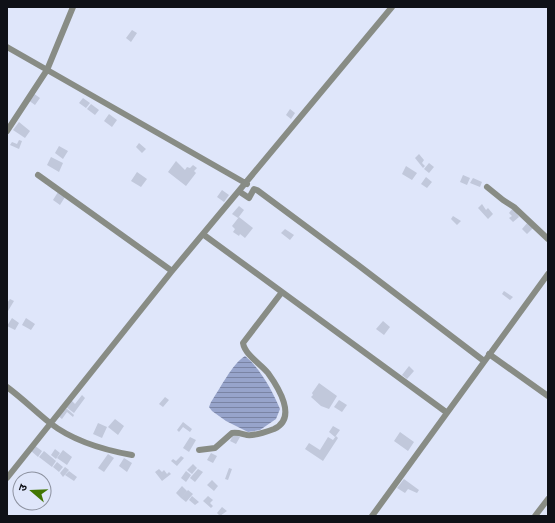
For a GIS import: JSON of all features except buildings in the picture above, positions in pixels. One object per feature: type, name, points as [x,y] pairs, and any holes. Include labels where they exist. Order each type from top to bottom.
[{"type":"street","points":[[7,131],[47,70],[72,7]]},
{"type":"street","points":[[7,478],[172,271],[247,184],[392,7]]},
{"type":"street","points":[[7,46],[247,184]]},
{"type":"street","points":[[38,175],[172,271]]},
{"type":"street","points":[[487,187],[514,207],[548,239]]},
{"type":"street","points":[[240,192],[249,198],[254,189],[257,190],[358,264],[484,361]]},
{"type":"street","points":[[204,235],[446,412]]},
{"type":"street","points":[[372,516],[446,412],[548,274]]},
{"type":"street","points":[[199,450],[215,448],[232,433],[254,435],[274,429],[282,421],[285,415],[285,402],[268,373],[246,349],[243,343],[282,292]]},
{"type":"street","points":[[489,354],[548,396]]},
{"type":"street","points":[[7,387],[51,424],[82,441],[115,452],[132,455]]},
{"type":"street","points":[[535,516],[548,499]]},
{"type":"water","points":[[245,356],[251,361],[266,381],[280,409],[276,419],[260,430],[248,432],[226,421],[209,407],[235,365]]}]
